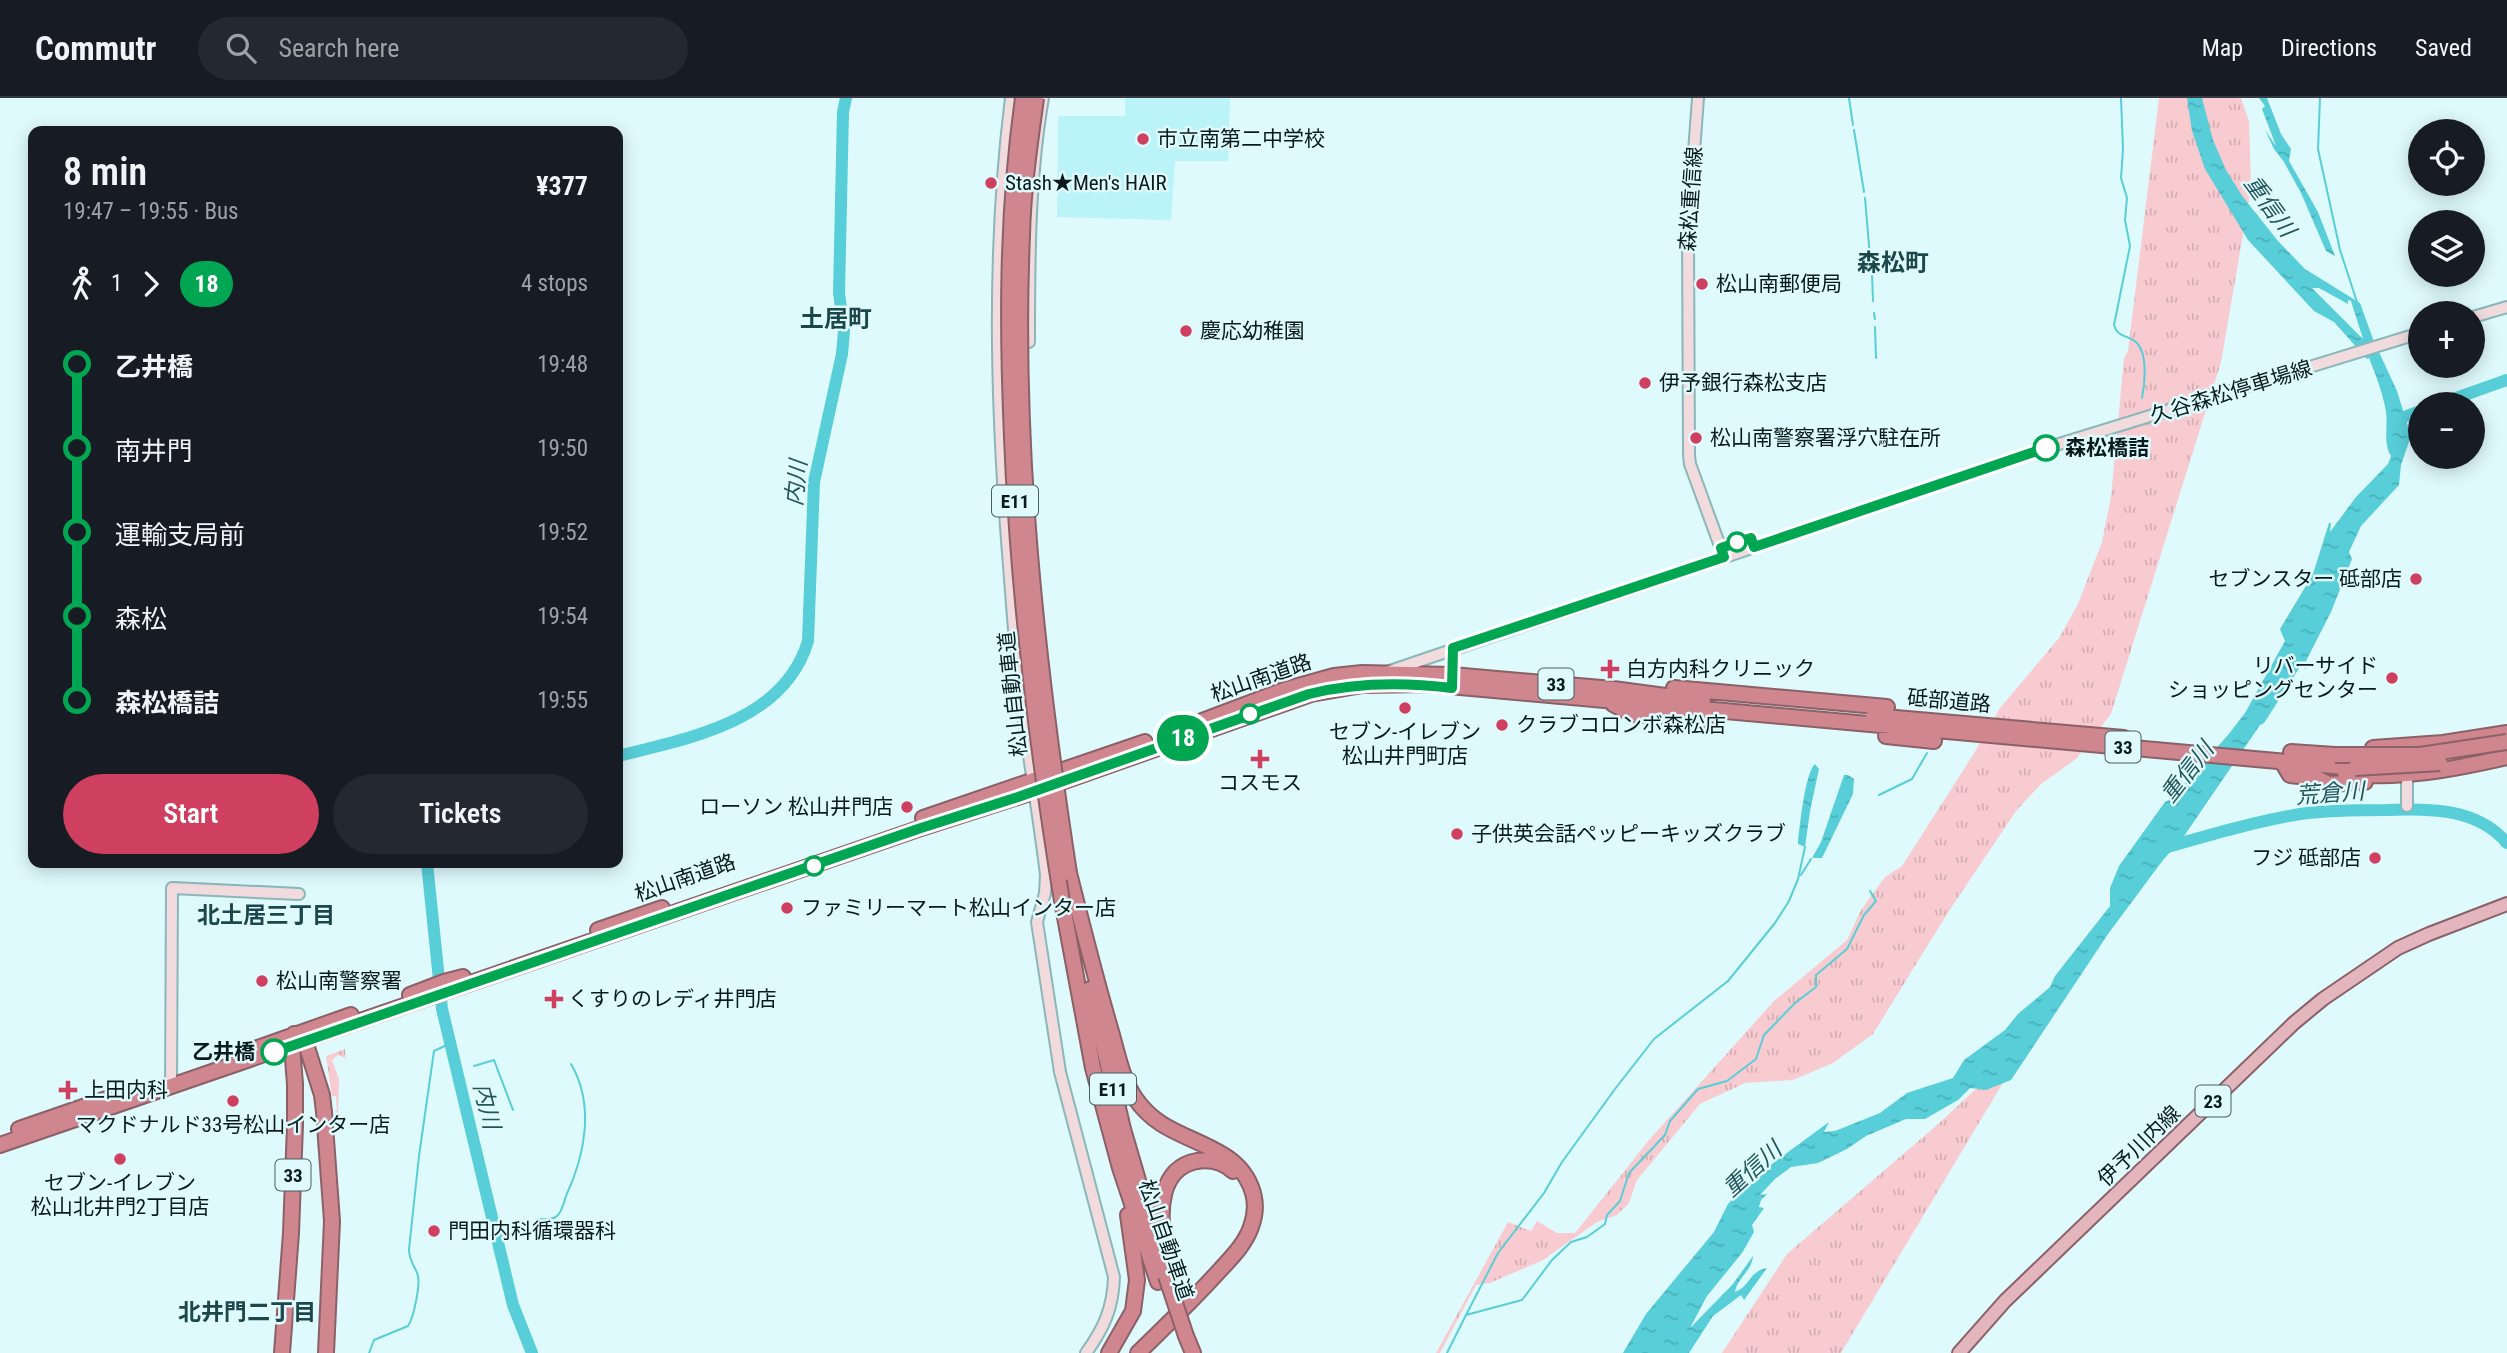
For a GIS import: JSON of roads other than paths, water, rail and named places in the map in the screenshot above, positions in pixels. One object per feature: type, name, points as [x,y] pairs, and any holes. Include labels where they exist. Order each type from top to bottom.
[{"type":"highway","name":"松山自動車道","points":[[1023,98],[1012,184],[1009,384],[1021,577],[1040,754],[1111,1079],[1174,1314],[1193,1353]]},
{"type":"highway","name":"松山自動車道","points":[[1036,98],[1022,235],[1024,435],[1035,599],[1069,873],[1070,900],[1093,1068],[1120,1168],[1165,1277]]},
{"type":"highway","name":"松山南道路","points":[[0,1145],[444,987],[907,833],[1033,787],[1309,694],[1387,677]]},
{"type":"highway","name":"砥部道路","points":[[1387,677],[1609,694],[1723,708],[2256,759],[2420,755],[2507,742]]},
{"type":"highway","points":[[1609,694],[1637,685],[1945,712]]},
{"type":"highway","points":[[1609,694],[1632,714],[1934,741]]},
{"type":"highway","name":"砥部道路","points":[[1723,708],[2281,760],[2355,775],[2507,751]]},
{"type":"highway","name":"33","points":[[2281,760],[2307,748],[2443,746],[2507,733]]},
{"type":"highway","name":"33","points":[[2281,760],[2317,774],[2402,778],[2507,757]]},
{"type":"highway","points":[[1070,900],[1122,1069],[1135,1097],[1150,1115],[1169,1130],[1224,1155],[1246,1175],[1254,1196],[1251,1228],[1239,1248],[1201,1291],[1138,1353]]},
{"type":"highway","name":"33","points":[[297,1040],[310,1057],[322,1095],[332,1237],[326,1353]]},
{"type":"highway","name":"33","points":[[287,1352],[295,1125],[294,1064],[297,1040]]},
{"type":"highway","name":"松山南道路","points":[[0,1135],[171,1083]]},
{"type":"highway","points":[[1129,1353],[1198,1284],[1224,1256],[1242,1231],[1248,1210],[1247,1196],[1241,1180],[1223,1164],[1209,1160],[1192,1162],[1177,1170],[1168,1182],[1162,1199],[1165,1277],[1182,1333]]},
{"type":"highway","points":[[1109,1353],[1133,1311],[1137,1280],[1120,1168]]},
{"type":"highway","name":"33","points":[[320,1353],[325,1237],[331,1209]]},
{"type":"highway","name":"松山自動車道","points":[[1182,1333],[1184,1353]]},
{"type":"main road","name":"伊予川内線","points":[[1959,1353],[2006,1301],[2309,1010],[2372,964],[2399,948],[2507,904]]},
{"type":"street","points":[[1011,98],[997,258],[1000,431],[1012,602],[1046,875],[1045,893],[1037,922],[1069,1109],[1114,1277],[1113,1299],[1108,1318],[1086,1353]]},
{"type":"street","points":[[1029,342],[1032,199],[1043,98]]},
{"type":"street","name":"森松重信線","points":[[1698,98],[1688,252],[1689,454],[1690,464],[1724,557]]},
{"type":"street","points":[[2485,313],[2507,307]]},
{"type":"street","name":"久谷森松停車場線","points":[[1724,557],[2050,447],[2408,337]]},
{"type":"street","points":[[1387,677],[1453,648],[1724,557]]},
{"type":"street","points":[[1452,681],[1453,648]]},
{"type":"street","points":[[2402,778],[2407,806]]},
{"type":"street","points":[[171,1083],[172,888],[299,894]]},
{"type":"water","points":[[2187,98],[2202,98],[2213,140],[2226,170],[2243,197],[2278,241],[2305,269],[2360,303],[2397,391],[2408,426],[2408,445],[2401,465],[2399,485],[2361,526],[2349,552],[2352,559],[2331,612],[2306,661],[2309,664],[2306,669],[2300,667],[2182,839],[2108,934],[2011,1080],[1986,1090],[1970,1088],[1958,1100],[1925,1119],[1906,1119],[1866,1136],[1818,1163],[1791,1167],[1760,1195],[1767,1194],[1759,1207],[1764,1208],[1752,1225],[1754,1232],[1742,1253],[1707,1296],[1690,1328],[1733,1284],[1753,1256],[1735,1292],[1744,1287],[1757,1272],[1767,1268],[1744,1300],[1741,1295],[1713,1316],[1689,1353],[1623,1353],[1646,1314],[1714,1232],[1728,1204],[1754,1177],[1829,1122],[1824,1132],[1835,1131],[1880,1113],[1907,1093],[1953,1078],[1964,1060],[2005,1030],[2018,1014],[2050,987],[2055,976],[2110,906],[2110,888],[2119,866],[2165,802],[2171,799],[2245,713],[2285,641],[2280,629],[2313,574],[2329,523],[2330,532],[2356,497],[2388,464],[2391,456],[2386,440],[2386,412],[2369,358],[2367,359],[2334,322],[2314,311],[2248,240],[2205,169],[2192,131]],"holes":[[[2312,288],[2319,288],[2348,304],[2348,300],[2351,301],[2363,339]]]},
{"type":"water","points":[[2259,98],[2267,98],[2281,134],[2291,149],[2289,161],[2318,212],[2335,256],[2326,251],[2301,193],[2274,149],[2265,130],[2276,146],[2262,109],[2265,106]]},
{"type":"water","points":[[1815,764],[1819,769],[1805,847],[1798,844],[1800,823],[1806,788]]},
{"type":"water","points":[[1844,775],[1854,779],[1853,794],[1822,858],[1812,858],[1821,842]]},
{"type":"waterway","name":"内川","points":[[623,755],[703,733],[756,708],[778,691],[796,668],[808,641],[814,482],[842,354],[844,331],[839,293],[843,112],[846,98]]},
{"type":"waterway","points":[[1849,98],[1853,125]]},
{"type":"waterway","points":[[2121,98],[2121,178],[2127,198],[2125,220],[2130,246],[2114,325],[2120,334],[2140,347],[2145,377],[2142,398]]},
{"type":"waterway","points":[[2320,98],[2318,149],[2340,250],[2357,302]]},
{"type":"waterway","points":[[1854,130],[1864,192]]},
{"type":"waterway","points":[[1865,198],[1871,269]]},
{"type":"waterway","points":[[1872,274],[1873,301]]},
{"type":"waterway","points":[[1874,313],[1875,319]]},
{"type":"waterway","points":[[1875,327],[1876,358]]},
{"type":"waterway","points":[[2473,392],[2507,380]]},
{"type":"waterway","points":[[2396,420],[2408,416]]},
{"type":"waterway","points":[[1879,795],[1912,779],[1927,753]]},
{"type":"waterway","name":"荒倉川","points":[[2164,848],[2283,817],[2354,810],[2419,810],[2466,816],[2495,831],[2507,843]]},
{"type":"waterway","points":[[1466,1315],[1498,1253],[1654,1039],[1728,981],[1775,923],[1789,901],[1798,879],[1805,847]]},
{"type":"waterway","points":[[1801,875],[1811,859]]},
{"type":"waterway","name":"内川","points":[[428,868],[442,1009],[513,1305],[532,1353]]},
{"type":"waterway","points":[[1447,1353],[1466,1315],[1522,1300],[1552,1260],[1571,1242],[1587,1237],[1605,1224],[1607,1215],[1620,1201],[1629,1173],[1665,1135],[1670,1121],[1698,1089],[1727,1081],[1756,1059],[1764,1035],[1795,1003],[1816,987],[1816,975],[1847,949],[1864,915],[1876,901],[1870,891]]},
{"type":"waterway","points":[[369,1353],[374,1340],[408,1326],[414,1309],[418,1276],[409,1249],[419,1156],[434,1051],[451,1043]]},
{"type":"waterway","points":[[474,1066],[494,1060],[513,1110]]},
{"type":"waterway","points":[[535,1238],[536,1219],[553,1219],[560,1212],[582,1147],[585,1130],[583,1096],[571,1064]]},
{"type":"place","name":"市立南第二中学校","points":[[1143,139]]},
{"type":"place","name":"Stash★Men's HAIR","points":[[991,183]]},
{"type":"place","name":"松山南郵便局","points":[[1702,284]]},
{"type":"place","name":"慶応幼稚園","points":[[1186,331]]},
{"type":"place","name":"伊予銀行森松支店","points":[[1645,383]]},
{"type":"place","name":"松山南警察署浮穴駐在所","points":[[1696,438]]},
{"type":"place","name":"森松橋詰","points":[[2046,448]]},
{"type":"place","name":"セブンスター 砥部店","points":[[2416,579]]},
{"type":"place","name":"白方内科クリニック","points":[[1610,669]]},
{"type":"place","name":"リバーサイド ショッピングセンター","points":[[2392,678]]},
{"type":"place","name":"セブン-イレブン 松山井門町店","points":[[1405,708]]},
{"type":"place","name":"クラブコロンボ森松店","points":[[1502,725]]},
{"type":"place","name":"コスモス","points":[[1260,759]]},
{"type":"place","name":"ローソン 松山井門店","points":[[907,807]]},
{"type":"place","name":"子供英会話ペッピーキッズクラブ","points":[[1457,834]]},
{"type":"place","name":"フジ 砥部店","points":[[2375,858]]},
{"type":"place","name":"ファミリーマート松山インター店","points":[[787,908]]},
{"type":"place","name":"松山南警察署","points":[[262,981]]},
{"type":"place","name":"くすりのレディ井門店","points":[[554,999]]},
{"type":"place","name":"乙井橋","points":[[274,1052]]},
{"type":"place","name":"上田内科","points":[[68,1090]]},
{"type":"place","name":"マクドナルド33号松山インター店","points":[[233,1101]]},
{"type":"place","name":"セブン-イレブン 松山北井門2丁目店","points":[[120,1159]]},
{"type":"place","name":"門田内科循環器科","points":[[434,1231]]},
{"type":"district","name":"森松町","points":[[1893,263]]},
{"type":"district","name":"土居町","points":[[836,319]]},
{"type":"district","name":"北土居三丁目","points":[[266,915]]},
{"type":"district","name":"北井門二丁目","points":[[247,1312]]},
{"type":"water label","name":"重信川","points":[[2270,206]]},
{"type":"water label","name":"重信川","points":[[2187,772]]},
{"type":"water label","name":"重信川","points":[[1752,1169]]}]
